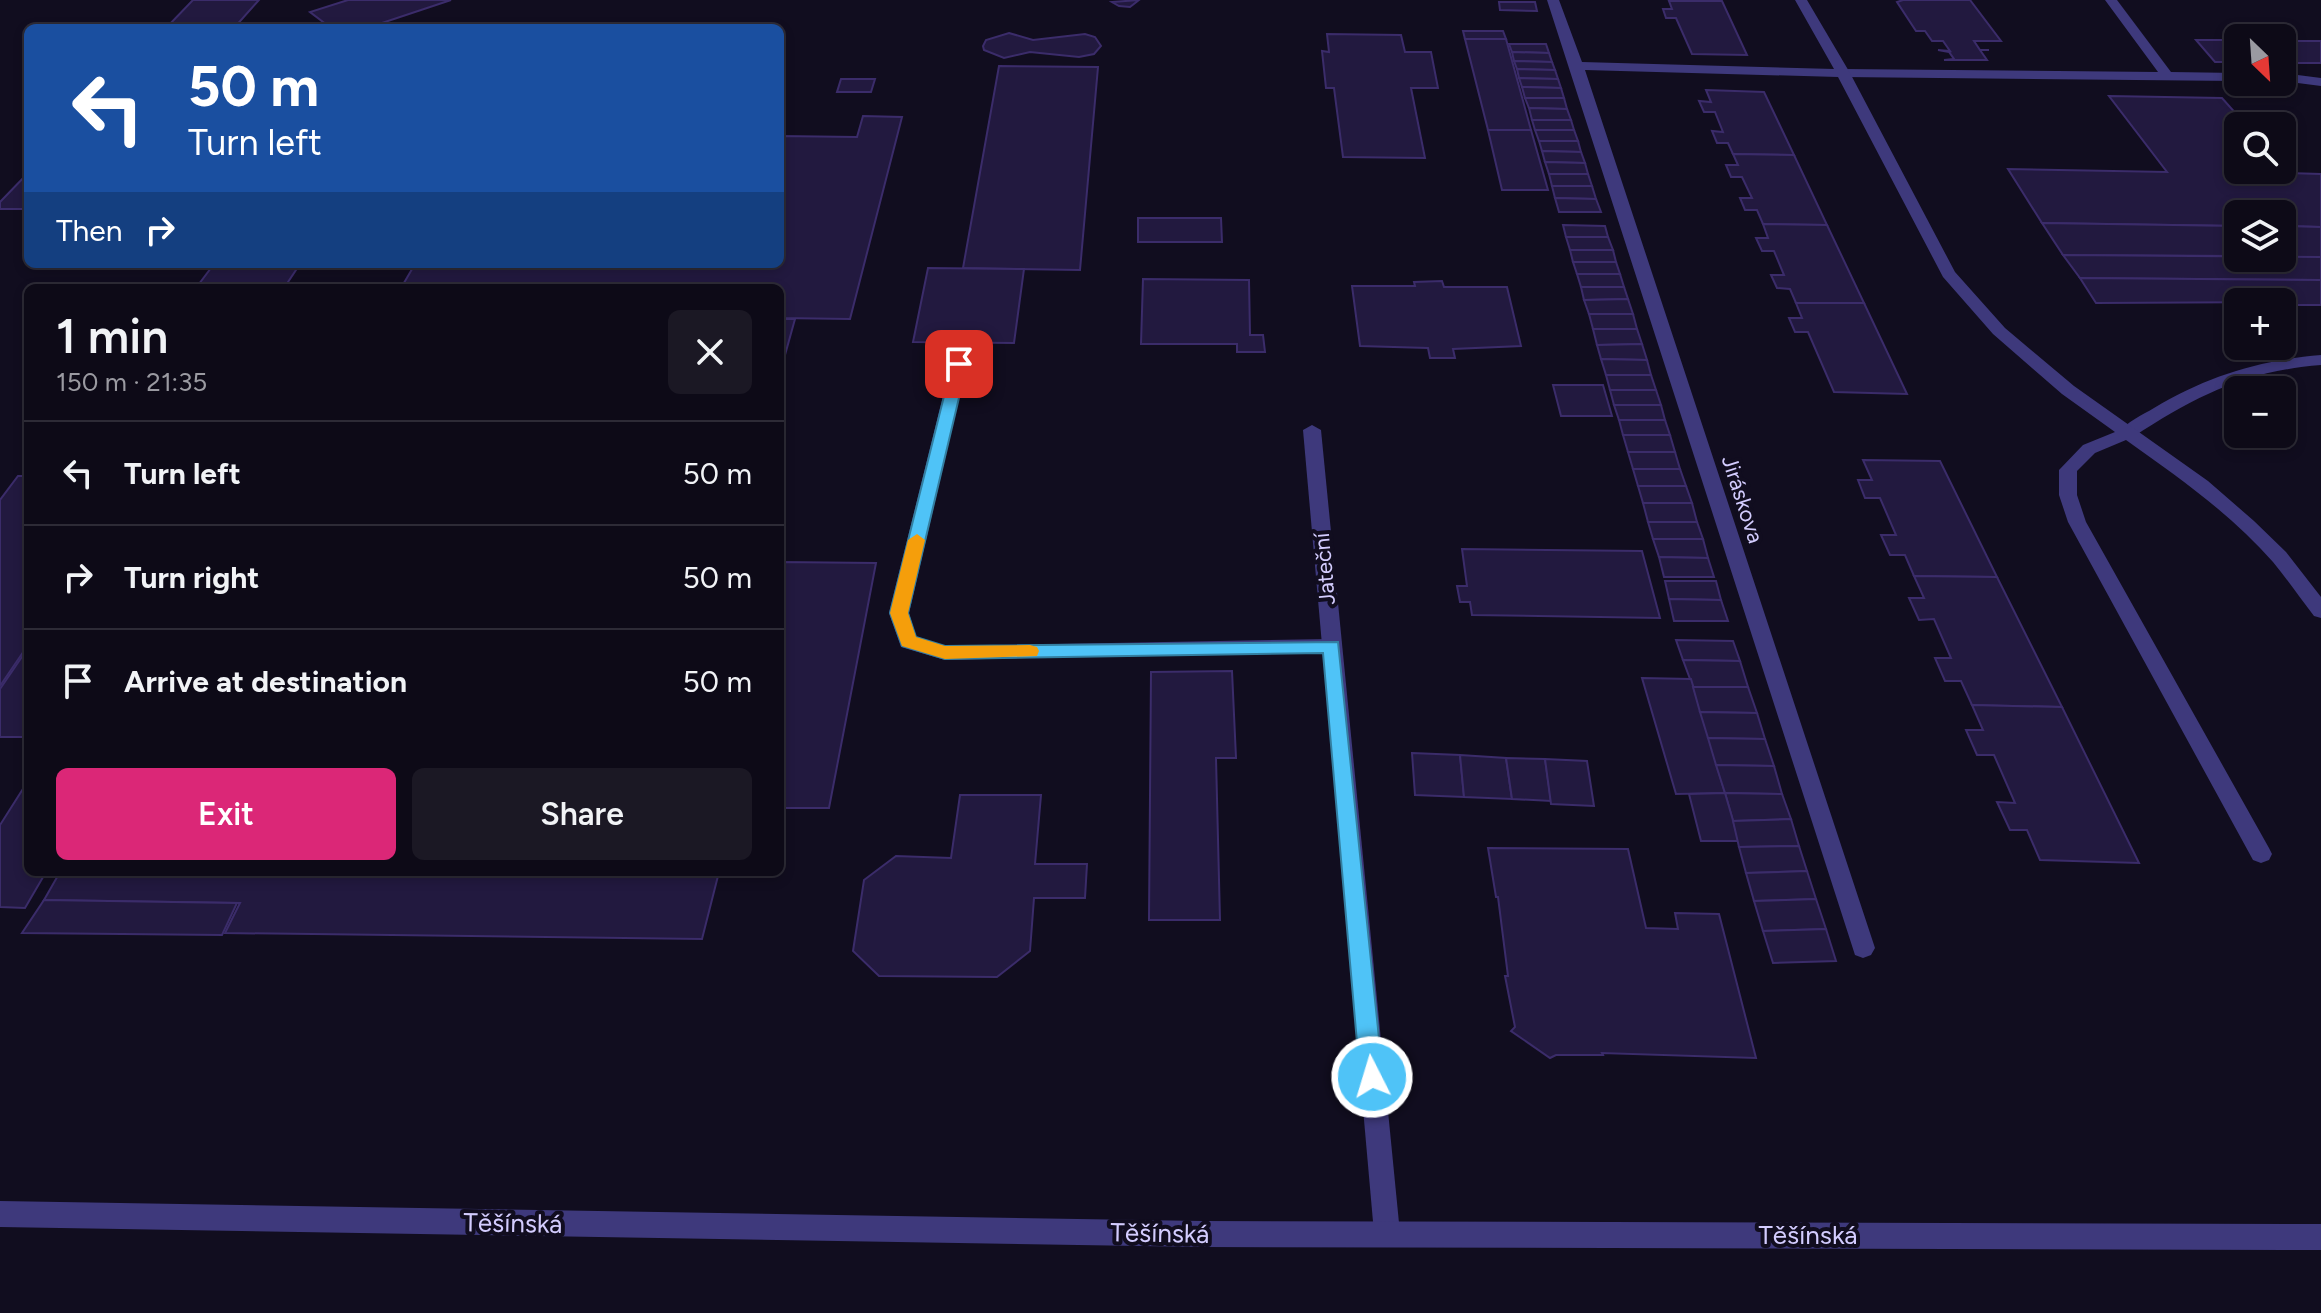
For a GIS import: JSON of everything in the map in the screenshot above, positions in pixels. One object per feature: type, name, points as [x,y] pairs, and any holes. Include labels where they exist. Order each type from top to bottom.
[{"type":"street","name":"Jiráskova","points":[[1553,0],[1863,948]]},
{"type":"street","points":[[1801,0],[1843,73],[1948,274],[1999,331],[2068,390],[2202,485],[2247,525],[2279,557],[2321,611]]},
{"type":"street","points":[[2111,0],[2167,76]]},
{"type":"street","points":[[1577,66],[1843,73],[2224,77]]},
{"type":"street","points":[[2296,79],[2321,82]]},
{"type":"street","points":[[2261,854],[2077,522],[2068,495],[2068,470],[2089,449],[2127,433],[2187,394],[2219,378],[2260,366],[2321,360]]},
{"type":"street","points":[[959,364],[899,613],[908,642],[945,653],[1331,646]]},
{"type":"street","name":"Jateční","points":[[1312,430],[1387,1233]]},
{"type":"street","name":"Těšínská","points":[[0,1214],[1170,1234],[2321,1237]]},
{"type":"building","points":[[193,0],[259,0],[238,24],[170,24]]},
{"type":"building","points":[[348,0],[451,0],[379,24],[326,24],[310,12]]},
{"type":"building","points":[[1139,0],[1130,7],[1112,2]]},
{"type":"building","points":[[1970,0],[2001,41],[1974,41],[1987,60],[1944,60],[1954,59],[1949,52],[1938,50],[1950,51],[1943,41],[1932,41],[1925,31],[1916,31],[1897,2]]},
{"type":"building","points":[[1669,1],[1722,1],[1747,55],[1692,54],[1676,18],[1666,18],[1663,9],[1672,9]]},
{"type":"building","points":[[1499,2],[1535,2],[1537,11],[1500,10]]},
{"type":"building","points":[[1463,31],[1503,31],[1506,39],[1465,39]]},
{"type":"building","points":[[1009,33],[1033,40],[1085,34],[1095,37],[1101,46],[1094,54],[1079,57],[1030,52],[1004,58],[984,50],[986,40]]},
{"type":"building","points":[[1327,34],[1401,35],[1405,52],[1431,52],[1438,88],[1411,88],[1425,158],[1343,157],[1334,88],[1326,88],[1322,51],[1329,52]]},
{"type":"building","points":[[1465,39],[1506,39],[1531,130],[1488,130]]},
{"type":"building","points":[[2196,40],[2224,40],[2224,62],[2215,62]]},
{"type":"building","points":[[2296,41],[2321,41],[2321,63],[2296,63]]},
{"type":"building","points":[[1509,44],[1546,44],[1549,53],[1512,52]]},
{"type":"building","points":[[1512,52],[1549,53],[1552,62],[1514,61]]},
{"type":"building","points":[[1514,61],[1552,62],[1555,70],[1517,69]]},
{"type":"building","points":[[999,66],[1098,67],[1080,270],[963,268]]},
{"type":"building","points":[[1517,69],[1555,70],[1558,79],[1519,78]]},
{"type":"building","points":[[1519,78],[1558,79],[1561,88],[1522,87]]},
{"type":"building","points":[[841,79],[875,79],[871,92],[837,92]]},
{"type":"building","points":[[1522,87],[1561,88],[1564,98],[1525,98]]},
{"type":"building","points":[[1706,90],[1764,92],[1794,155],[1733,154],[1728,143],[1717,143],[1712,131],[1723,132],[1715,112],[1704,112],[1699,101],[1711,102]]},
{"type":"building","points":[[2109,96],[2222,98],[2234,112],[2224,112],[2224,184],[2296,184],[2296,173],[2321,174],[2321,227],[2296,226],[2296,200],[2224,200],[2224,226],[2042,223],[2008,169],[2167,172]]},
{"type":"building","points":[[1525,98],[1564,98],[1567,109],[1529,108]]},
{"type":"building","points":[[1529,108],[1567,109],[1571,120],[1532,120]]},
{"type":"building","points":[[863,116],[902,117],[850,319],[784,318],[784,284],[403,284],[413,268],[784,268],[784,136],[857,137]]},
{"type":"building","points":[[1532,120],[1571,120],[1574,130],[1535,130]]},
{"type":"building","points":[[1488,130],[1531,130],[1548,190],[1502,190]]},
{"type":"building","points":[[1535,130],[1574,130],[1578,141],[1539,141]]},
{"type":"building","points":[[1539,141],[1578,141],[1581,152],[1542,151]]},
{"type":"building","points":[[1542,151],[1581,152],[1585,163],[1545,162]]},
{"type":"building","points":[[1733,154],[1794,155],[1827,225],[1763,224],[1757,210],[1745,210],[1740,198],[1752,198],[1742,177],[1731,177],[1726,165],[1738,165]]},
{"type":"building","points":[[1545,162],[1585,163],[1588,174],[1549,174]]},
{"type":"building","points":[[1549,174],[1588,174],[1592,186],[1552,186]]},
{"type":"building","points":[[24,177],[24,209],[0,209],[0,202]]},
{"type":"building","points":[[1552,186],[1592,186],[1596,199],[1555,198]]},
{"type":"building","points":[[1555,198],[1596,199],[1601,212],[1559,212]]},
{"type":"building","points":[[1138,218],[1221,218],[1222,242],[1138,242]]},
{"type":"building","points":[[2042,223],[2224,226],[2224,256],[2063,255]]},
{"type":"building","points":[[1763,224],[1827,225],[1864,303],[1796,303],[1790,289],[1777,288],[1771,275],[1784,275],[1774,251],[1762,251],[1756,238],[1768,238]]},
{"type":"building","points":[[1563,225],[1605,226],[1608,237],[1566,237]]},
{"type":"building","points":[[2296,226],[2321,227],[2321,257],[2296,257]]},
{"type":"building","points":[[1566,237],[1608,237],[1613,250],[1570,250]]},
{"type":"building","points":[[1570,250],[1613,250],[1616,262],[1573,262]]},
{"type":"building","points":[[2063,255],[2224,256],[2224,272],[2296,272],[2296,257],[2321,257],[2321,280],[2080,278]]},
{"type":"building","points":[[1573,262],[1616,262],[1620,274],[1577,274]]},
{"type":"building","points":[[211,268],[297,268],[287,284],[199,284]]},
{"type":"building","points":[[928,268],[1024,269],[1014,343],[913,342]]},
{"type":"building","points":[[1577,274],[1620,274],[1624,287],[1581,287]]},
{"type":"building","points":[[2080,278],[2321,280],[2321,305],[2296,305],[2296,288],[2224,288],[2224,302],[2096,303]]},
{"type":"building","points":[[1143,279],[1249,280],[1250,335],[1263,335],[1265,352],[1237,352],[1237,344],[1141,344]]},
{"type":"building","points":[[1442,281],[1444,287],[1507,287],[1521,346],[1453,349],[1455,358],[1430,358],[1428,348],[1360,346],[1352,286],[1415,286],[1414,282]]},
{"type":"building","points":[[1581,287],[1624,287],[1628,299],[1584,300]]},
{"type":"building","points":[[1628,299],[1633,314],[1589,314],[1584,300]]},
{"type":"building","points":[[1796,303],[1864,303],[1907,394],[1834,392],[1808,332],[1795,332],[1789,318],[1802,318]]},
{"type":"building","points":[[1589,314],[1633,314],[1637,329],[1593,329]]},
{"type":"building","points":[[784,319],[795,319],[784,359]]},
{"type":"building","points":[[1593,329],[1637,329],[1642,344],[1597,345]]},
{"type":"building","points":[[1642,344],[1647,360],[1601,359],[1597,345]]},
{"type":"building","points":[[1601,359],[1647,360],[1651,375],[1606,375]]},
{"type":"building","points":[[1606,375],[1651,375],[1656,390],[1610,390]]},
{"type":"building","points":[[1553,385],[1603,385],[1612,416],[1561,416]]},
{"type":"building","points":[[1610,390],[1656,390],[1661,405],[1614,405]]},
{"type":"building","points":[[1614,405],[1661,405],[1665,420],[1619,420]]},
{"type":"building","points":[[1619,420],[1665,420],[1670,435],[1623,435]]},
{"type":"building","points":[[1623,435],[1670,435],[1675,452],[1628,452]]},
{"type":"building","points":[[1628,452],[1675,452],[1680,469],[1633,469]]},
{"type":"building","points":[[1863,460],[1940,461],[1997,577],[1914,576],[1905,555],[1890,555],[1881,535],[1896,535],[1880,498],[1865,498],[1858,480],[1872,480]]},
{"type":"building","points":[[1633,469],[1680,469],[1686,486],[1638,486]]},
{"type":"building","points":[[18,476],[24,476],[24,651],[0,686],[0,500]]},
{"type":"building","points":[[1638,486],[1686,486],[1692,503],[1643,503]]},
{"type":"building","points":[[1643,503],[1692,503],[1697,522],[1648,522]]},
{"type":"building","points":[[1648,522],[1697,522],[1703,539],[1653,539]]},
{"type":"building","points":[[1653,539],[1703,539],[1708,558],[1659,557]]},
{"type":"building","points":[[1462,549],[1642,551],[1660,618],[1472,615],[1470,602],[1460,602],[1457,586],[1467,586]]},
{"type":"building","points":[[1659,557],[1708,558],[1714,577],[1664,577]]},
{"type":"building","points":[[784,562],[876,563],[829,808],[784,808]]},
{"type":"building","points":[[1914,576],[1997,577],[2062,707],[1972,705],[1961,681],[1945,681],[1935,658],[1951,658],[1934,619],[1919,620],[1909,598],[1924,598]]},
{"type":"building","points":[[1665,581],[1716,581],[1721,600],[1669,599]]},
{"type":"building","points":[[1669,599],[1721,600],[1728,621],[1674,621]]},
{"type":"building","points":[[1676,640],[1733,641],[1740,661],[1683,660]]},
{"type":"building","points":[[24,654],[24,737],[0,737],[0,689]]},
{"type":"building","points":[[1683,660],[1740,661],[1748,687],[1693,687]]},
{"type":"building","points":[[1232,671],[1236,758],[1216,758],[1220,920],[1149,920],[1151,672]]},
{"type":"building","points":[[1642,678],[1691,679],[1725,793],[1676,794]]},
{"type":"building","points":[[1693,687],[1748,687],[1757,713],[1700,712]]},
{"type":"building","points":[[1972,705],[2062,707],[2139,863],[2040,860],[2027,830],[2010,830],[1997,802],[2015,803],[1994,755],[1977,755],[1966,730],[1983,730]]},
{"type":"building","points":[[1700,712],[1757,713],[1765,739],[1708,738]]},
{"type":"building","points":[[1708,738],[1765,739],[1774,766],[1716,765]]},
{"type":"building","points":[[1412,753],[1460,755],[1464,797],[1415,795]]},
{"type":"building","points":[[1460,755],[1506,758],[1512,799],[1464,797]]},
{"type":"building","points":[[1506,758],[1545,759],[1551,801],[1512,799]]},
{"type":"building","points":[[1545,759],[1587,761],[1594,806],[1551,804]]},
{"type":"building","points":[[1716,765],[1774,766],[1782,794],[1725,793]]},
{"type":"building","points":[[24,787],[24,876],[44,876],[25,908],[0,907],[0,825]]},
{"type":"building","points":[[1725,793],[1782,794],[1791,819],[1733,821]]},
{"type":"building","points":[[1725,793],[1739,841],[1701,841],[1689,794]]},
{"type":"building","points":[[960,795],[1041,795],[1035,864],[1087,864],[1085,898],[1034,898],[1030,951],[997,977],[879,976],[853,951],[864,880],[896,856],[951,858]]},
{"type":"building","points":[[1791,819],[1799,846],[1739,847],[1733,821]]},
{"type":"building","points":[[1799,846],[1807,871],[1746,873],[1739,847]]},
{"type":"building","points":[[1488,848],[1628,849],[1646,928],[1678,929],[1675,913],[1719,914],[1756,1058],[1602,1053],[1556,1055],[1550,1058],[1511,1031],[1515,1027],[1505,976],[1508,976],[1498,897]]},
{"type":"building","points":[[1807,871],[1816,899],[1754,901],[1746,873]]},
{"type":"building","points":[[58,876],[718,876],[702,939],[225,933],[240,903],[44,900]]},
{"type":"building","points":[[1816,899],[1826,929],[1763,931],[1754,901]]},
{"type":"building","points":[[44,900],[237,903],[222,935],[22,933]]},
{"type":"building","points":[[1826,929],[1836,961],[1773,963],[1763,931]]},
{"type":"slow traffic","points":[[917,540],[899,613],[908,642],[945,653],[1030,651]]},
{"type":"route","points":[[959,364],[899,613],[908,642],[945,653],[1331,646],[1372,1077]]}]
